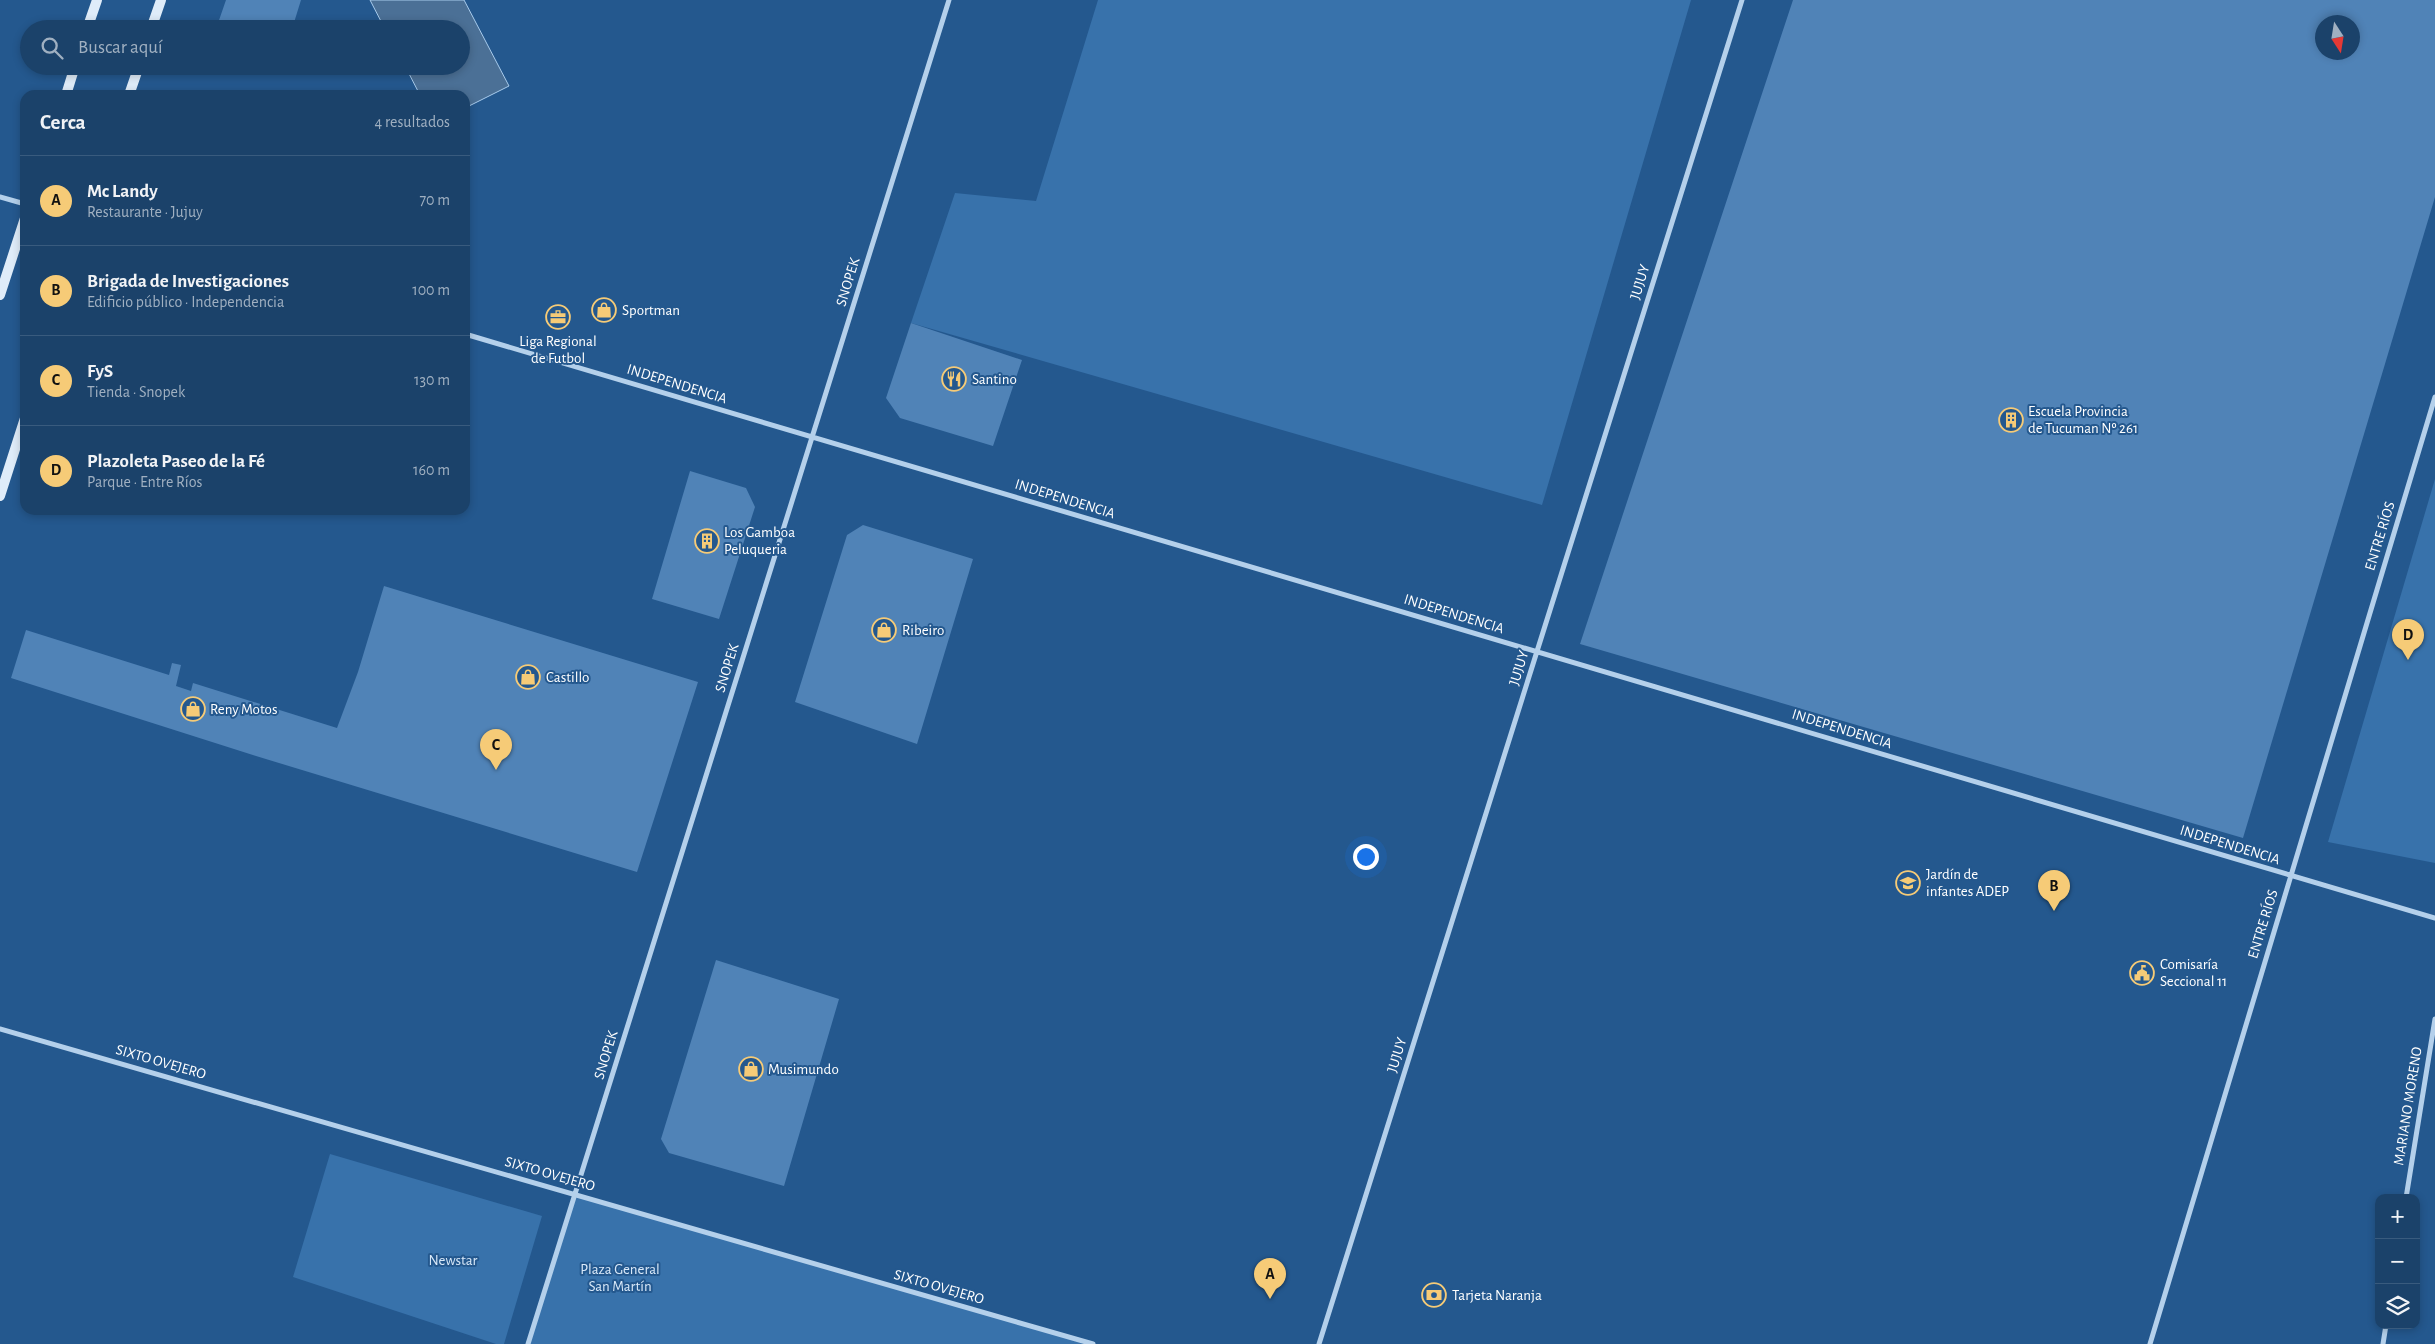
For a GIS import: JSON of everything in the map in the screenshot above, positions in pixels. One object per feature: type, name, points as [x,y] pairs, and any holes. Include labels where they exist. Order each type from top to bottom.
[{"type":"main road","points":[[90,20],[97,0]]},
{"type":"main road","points":[[154,20],[161,0]]},
{"type":"main road","points":[[68,90],[72,75]]},
{"type":"main road","points":[[132,90],[136,75]]},
{"type":"main road","points":[[0,295],[20,233]]},
{"type":"main road","points":[[0,496],[20,434]]},
{"type":"street","name":"SNOPEK","points":[[528,1344],[949,0]]},
{"type":"street","name":"JUJUY","points":[[1319,1344],[1742,0]]},
{"type":"street","points":[[0,197],[20,203]]},
{"type":"street","name":"INDEPENDENCIA","points":[[470,335],[2435,918]]},
{"type":"street","name":"ENTRE RÍOS","points":[[2150,1344],[2435,397]]},
{"type":"street","name":"MARIANO MORENO","points":[[2407,1194],[2435,1019]]},
{"type":"street","name":"SIXTO OVEJERO","points":[[0,1029],[1093,1344]]},
{"type":"street","points":[[2382,1344],[2385,1329]]},
{"type":"green space","points":[[1098,0],[1691,0],[1542,505],[911,323],[955,193],[1036,201]]},
{"type":"green space","points":[[2435,479],[2435,863],[2328,842]]},
{"type":"green space","name":"Newstar","points":[[330,1154],[542,1216],[504,1344],[496,1344],[293,1277]]},
{"type":"green space","name":"Plaza General San Martín","points":[[576,1195],[1093,1344],[528,1344]]},
{"type":"shaded area","points":[[370,0],[464,0],[509,86],[470,106],[470,90],[417,90],[410,75],[470,75],[470,20],[380,20]]},
{"type":"building","points":[[226,0],[301,0],[295,20],[219,20]]},
{"type":"building","name":"Escuela Provincia de Tucuman Nº 261","points":[[1793,0],[2435,0],[2435,197],[2243,838],[1580,644]]},
{"type":"building","name":"Santino","points":[[911,323],[1022,360],[993,446],[900,418],[886,398]]},
{"type":"building","name":"Los Gamboa Peluqueria","points":[[690,471],[746,488],[755,507],[719,619],[652,599]]},
{"type":"building","name":"Ribeiro","points":[[863,525],[973,559],[917,744],[795,702],[847,535]]},
{"type":"building","points":[[384,586],[698,682],[637,872],[256,756],[11,678],[26,630],[169,675],[172,663],[181,665],[176,686],[191,691],[193,683],[337,728],[358,672]]},
{"type":"building","name":"Musimundo","points":[[716,960],[839,999],[784,1186],[669,1153],[661,1139]]},
{"type":"place","name":"Sportman","points":[[604,310]]},
{"type":"place","name":"Liga Regional de Futbol","points":[[558,317]]},
{"type":"place","name":"Santino","points":[[954,379]]},
{"type":"place","name":"Escuela Provincia de Tucuman Nº 261","points":[[2011,420]]},
{"type":"place","name":"Los Gamboa Peluqueria","points":[[707,541]]},
{"type":"place","name":"Ribeiro","points":[[884,630]]},
{"type":"place","name":"Plazoleta Paseo de la Fé","points":[[2408,660]]},
{"type":"place","name":"Castillo","points":[[528,677]]},
{"type":"place","name":"Reny Motos","points":[[193,709]]},
{"type":"place","name":"FyS","points":[[496,770]]},
{"type":"place","name":"Jardín de infantes ADEP","points":[[1908,883]]},
{"type":"place","name":"Brigada de Investigaciones","points":[[2054,911]]},
{"type":"place","name":"Comisaría Seccional 11","points":[[2142,973]]},
{"type":"place","name":"Musimundo","points":[[751,1069]]},
{"type":"place","name":"Tarjeta Naranja","points":[[1434,1295]]},
{"type":"place","name":"Mc Landy","points":[[1270,1299]]}]
